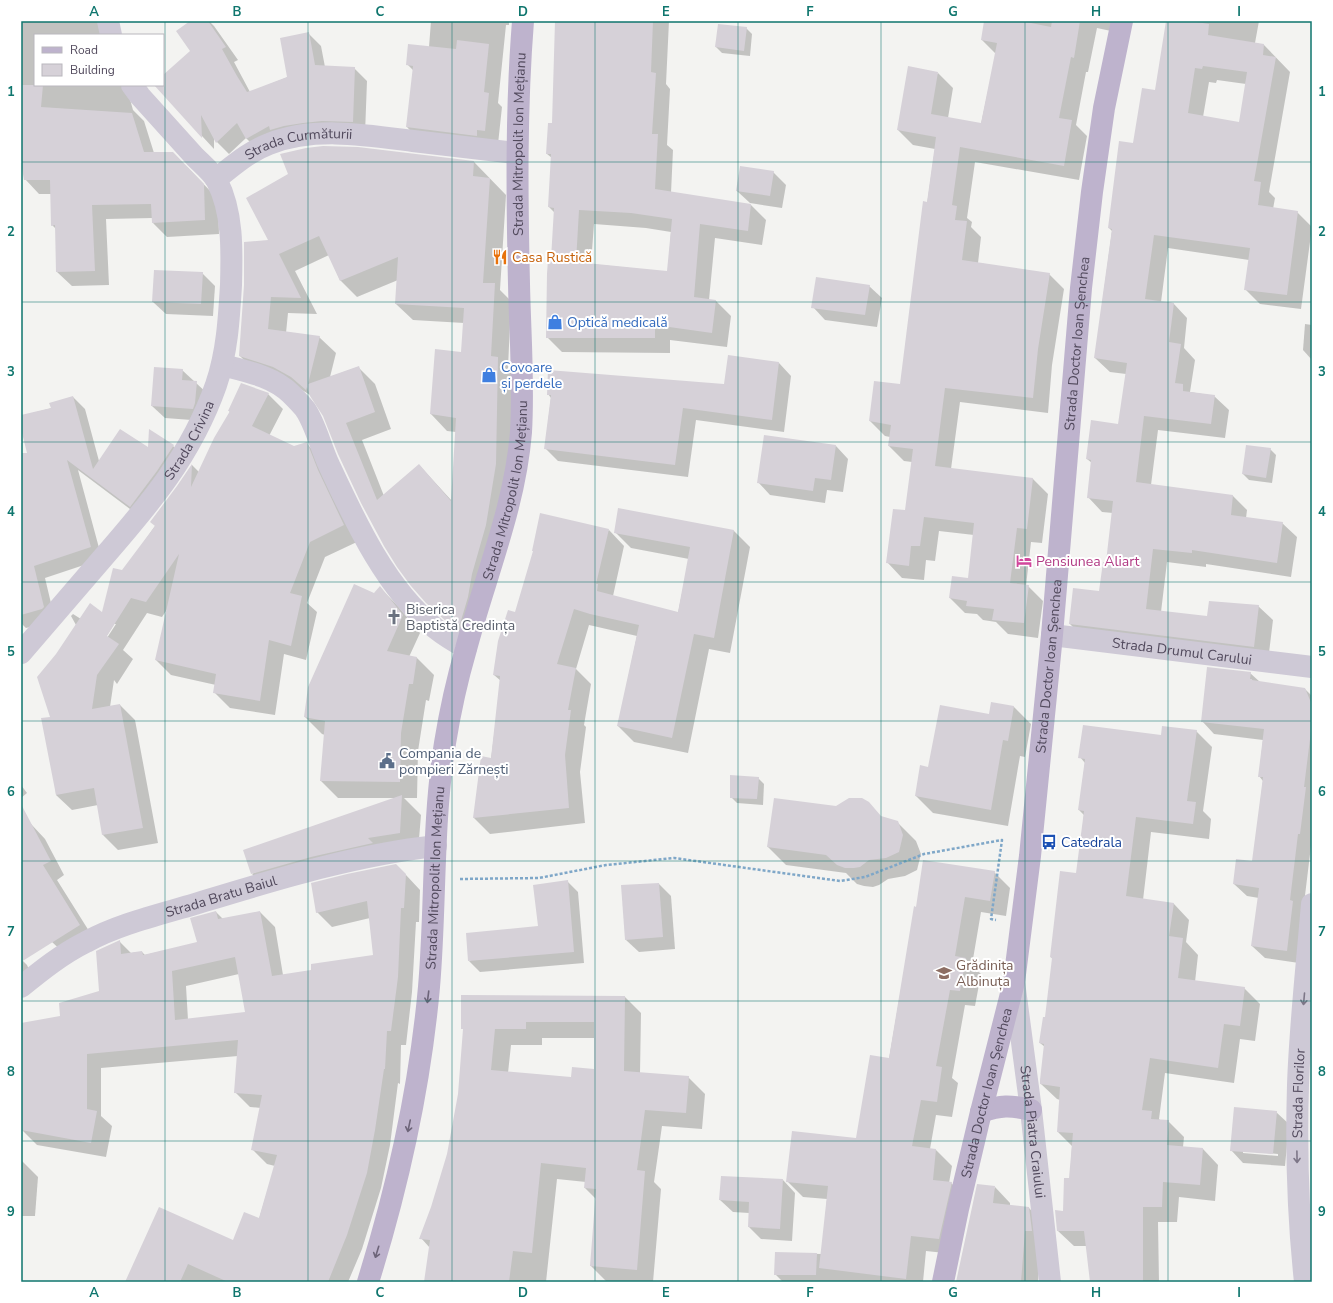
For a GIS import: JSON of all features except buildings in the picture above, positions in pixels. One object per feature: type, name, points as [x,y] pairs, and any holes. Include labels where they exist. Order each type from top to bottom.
[{"type":"main road","name":"Strada Mitropolit Ion Mețianu","points":[[368,1282],[388,1215],[412,1112],[422,1049],[429,988],[439,796],[444,747],[466,648],[498,548],[512,488],[520,434],[522,385],[516,153],[523,21]]},
{"type":"main road","name":"Strada Doctor Ioan Șenchea","points":[[942,1282],[980,1112],[1014,982],[1030,856],[1052,635],[1081,288],[1092,192],[1104,108],[1122,21]]},
{"type":"main road","points":[[980,1112],[997,1106],[1013,1106],[1031,1110]]},
{"type":"street","points":[[108,21],[111,34]]},
{"type":"street","points":[[133,86],[140,96],[216,179]]},
{"type":"street","name":"Strada Curmăturii","points":[[216,179],[248,154],[269,144],[298,136],[329,134],[362,135],[516,153]]},
{"type":"street","name":"Strada Crivina","points":[[21,653],[137,519],[165,484],[187,449],[204,416],[222,365],[229,317],[232,264],[228,212],[224,197],[216,179]]},
{"type":"street","points":[[222,365],[248,371],[273,381],[290,392],[305,409],[347,503],[387,572],[418,613],[435,628],[466,648]]},
{"type":"street","name":"Strada Drumul Carului","points":[[1052,635],[1312,667]]},
{"type":"street","name":"Strada Bratu Baiul","points":[[21,987],[62,955],[86,941],[112,930],[233,892],[319,868],[359,858],[436,846]]},
{"type":"street","name":"Strada Florilor","points":[[1305,1282],[1301,1248],[1298,1177],[1305,1085],[1300,1044],[1312,904]]},
{"type":"street","name":"Strada Piatra Craiului","points":[[1014,982],[1031,1110],[1050,1282]]},
{"type":"path","points":[[435,879],[539,878],[606,865],[674,858],[840,881],[865,877],[924,854],[1002,840],[991,920],[1022,924]]},
{"type":"place","name":"Casa Rustică","points":[[500,257]]},
{"type":"place","name":"Optică medicală","points":[[555,322]]},
{"type":"place","name":"Covoare și perdele","points":[[489,375]]},
{"type":"place","name":"Pensiunea Aliart","points":[[1024,561]]},
{"type":"place","name":"Biserica Baptistă Credința","points":[[394,617]]},
{"type":"place","name":"Compania de pompieri Zărnești","points":[[387,761]]},
{"type":"place","name":"Catedrala","points":[[1049,842]]},
{"type":"place","name":"Grădinița Albinuța","points":[[944,973]]}]
